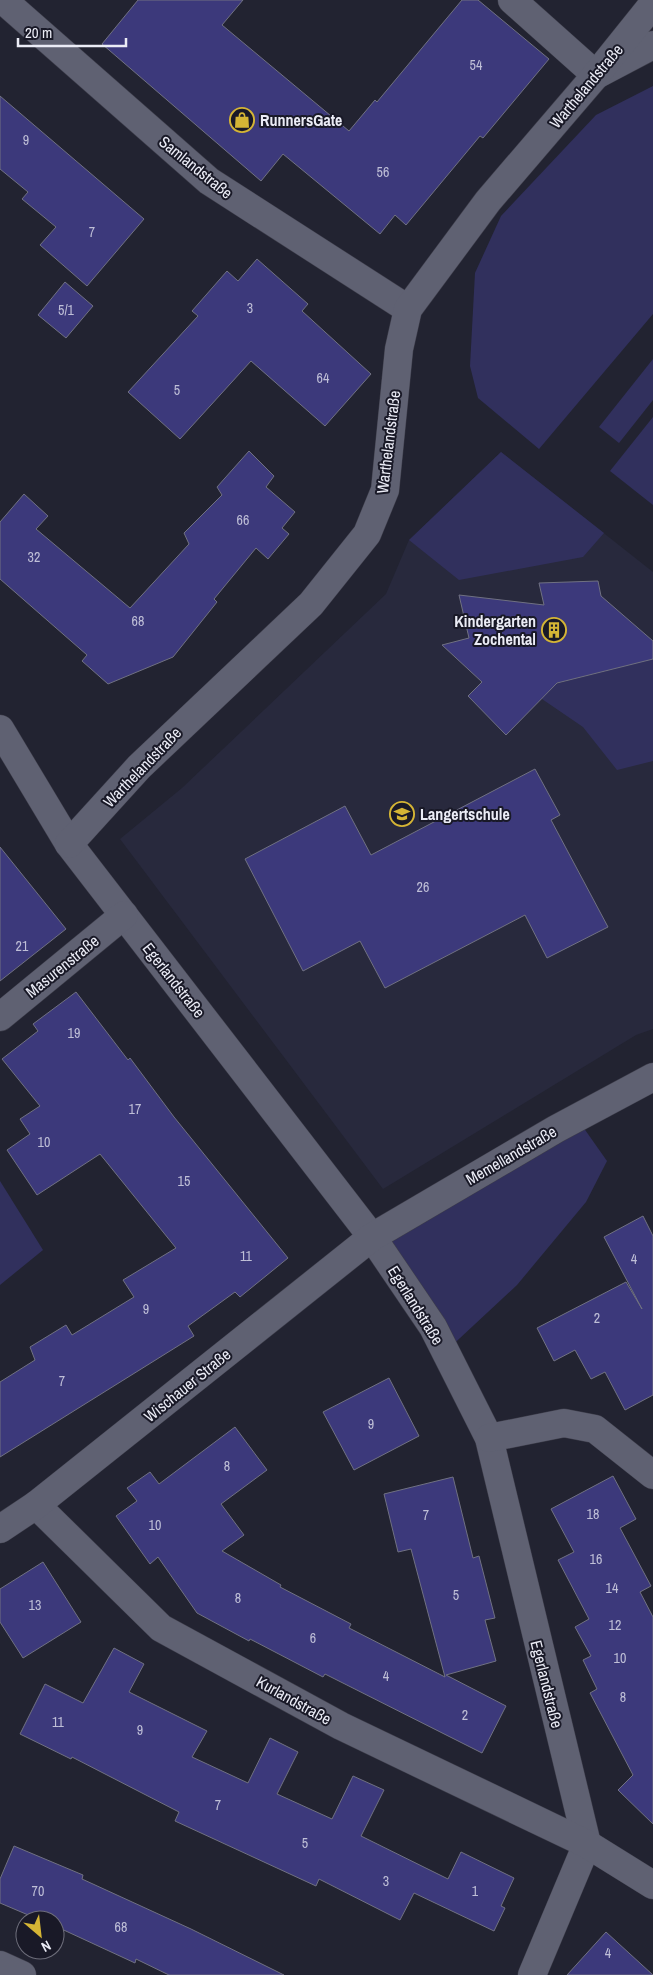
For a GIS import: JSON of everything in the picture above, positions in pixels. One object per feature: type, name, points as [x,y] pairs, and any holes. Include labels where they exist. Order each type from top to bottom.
[{"type":"street","points":[[512,0],[596,75],[653,45]]},
{"type":"street","name":"Warthelandstraße","points":[[69,844],[139,767],[311,604],[367,534],[384,490],[399,349],[408,309],[488,201],[596,75],[653,4]]},
{"type":"street","name":"Samlandstraße","points":[[20,5],[209,181],[408,309]]},
{"type":"street","name":"Egerlandstraße","points":[[0,729],[69,844],[372,1237],[433,1326],[489,1438],[587,1844]]},
{"type":"street","name":"Masurenstraße","points":[[0,1017],[124,915]]},
{"type":"street","name":"Memellandstraße","points":[[372,1237],[556,1129],[653,1077]]},
{"type":"street","name":"Wischauer Straße","points":[[0,1529],[36,1505],[372,1237]]},
{"type":"street","points":[[489,1438],[564,1423],[595,1429],[653,1475]]},
{"type":"street","name":"Kurlandstraße","points":[[36,1505],[161,1628],[341,1726],[587,1844],[653,1884]]},
{"type":"street","points":[[532,1975],[587,1844]]},
{"type":"street","points":[[0,1965],[22,1975]]},
{"type":"shaded area","points":[[653,86],[653,314],[539,449],[478,398],[470,366],[475,273],[501,216],[596,115]]},
{"type":"shaded area","points":[[653,359],[653,400],[619,443],[599,427]]},
{"type":"shaded area","points":[[653,417],[653,505],[610,471]]},
{"type":"shaded area","name":"Langertschule","points":[[501,452],[653,572],[653,1029],[636,1035],[383,1189],[120,839],[182,788],[386,594],[409,540]]},
{"type":"shaded area","points":[[501,452],[604,533],[583,557],[459,580],[409,540]]},
{"type":"shaded area","points":[[653,659],[653,761],[617,770],[583,727],[532,690]]},
{"type":"shaded area","points":[[576,1117],[607,1161],[586,1202],[517,1285],[445,1352],[372,1237]]},
{"type":"shaded area","points":[[0,1181],[43,1250],[0,1285]]},
{"type":"building","points":[[138,0],[243,0],[222,25],[349,131],[375,100],[377,102],[462,0],[478,0],[549,59],[483,138],[480,136],[406,225],[395,215],[380,234],[283,154],[261,181],[102,44]]},
{"type":"building","points":[[0,96],[144,219],[87,286],[40,245],[56,227],[22,199],[28,192],[0,169]]},
{"type":"building","points":[[257,259],[308,304],[302,311],[371,374],[325,426],[251,361],[180,439],[128,392],[198,316],[192,311],[227,271],[238,281]]},
{"type":"building","points":[[65,282],[93,306],[66,338],[38,315]]},
{"type":"building","points":[[249,451],[274,476],[266,487],[295,512],[282,528],[289,534],[268,559],[256,548],[214,599],[217,602],[173,657],[108,684],[82,661],[87,655],[0,579],[0,522],[24,494],[48,516],[36,529],[130,608],[189,544],[184,533],[222,495],[217,487]]},
{"type":"building","name":"Kindergarten Zochental","points":[[598,581],[601,596],[653,641],[653,659],[557,683],[506,735],[468,696],[482,682],[442,645],[469,638],[459,595],[544,605],[539,583]]},
{"type":"building","name":"Langertschule","points":[[535,769],[560,815],[551,820],[608,927],[547,958],[525,915],[385,988],[360,941],[303,971],[245,859],[345,806],[371,855]]},
{"type":"building","points":[[0,847],[66,929],[0,981]]},
{"type":"building","points":[[76,992],[128,1060],[130,1058],[174,1117],[288,1258],[240,1297],[235,1292],[188,1326],[194,1336],[0,1457],[0,1382],[35,1360],[30,1347],[66,1325],[72,1335],[134,1297],[123,1280],[176,1248],[100,1154],[37,1195],[7,1150],[30,1134],[20,1119],[40,1106],[2,1059],[38,1031],[33,1024]]},
{"type":"building","points":[[643,1216],[653,1236],[653,1395],[625,1410],[605,1372],[591,1379],[575,1350],[554,1361],[537,1328],[626,1282],[642,1309],[604,1237]]},
{"type":"building","points":[[389,1378],[419,1436],[354,1470],[323,1412]]},
{"type":"building","points":[[235,1427],[267,1470],[221,1504],[244,1535],[222,1551],[281,1585],[280,1587],[351,1624],[349,1628],[445,1677],[411,1549],[398,1552],[384,1494],[453,1477],[473,1558],[479,1556],[495,1618],[485,1620],[496,1661],[446,1675],[506,1706],[482,1753],[325,1674],[323,1677],[250,1639],[249,1641],[197,1613],[158,1557],[150,1564],[116,1516],[137,1501],[127,1488],[150,1472],[159,1484]]},
{"type":"building","points":[[613,1476],[636,1519],[620,1528],[651,1586],[640,1592],[653,1617],[653,1824],[618,1790],[633,1775],[590,1693],[597,1689],[583,1660],[591,1656],[575,1627],[589,1619],[558,1560],[574,1552],[551,1509]]},
{"type":"building","points":[[43,1562],[81,1622],[23,1658],[0,1622],[0,1589]]},
{"type":"building","points":[[114,1648],[144,1664],[129,1692],[207,1731],[192,1757],[248,1783],[270,1738],[298,1752],[277,1794],[332,1819],[353,1776],[384,1790],[361,1836],[448,1879],[461,1852],[514,1878],[501,1906],[505,1908],[494,1931],[414,1893],[400,1920],[319,1879],[316,1886],[175,1821],[179,1812],[72,1757],[71,1759],[20,1734],[45,1684],[83,1703]]},
{"type":"building","points":[[14,1846],[83,1875],[82,1879],[191,1929],[284,1975],[169,1975],[136,1959],[135,1963],[65,1931],[65,1910],[16,1910],[0,1903],[0,1879]]},
{"type":"building","points":[[606,1932],[653,1975],[567,1975]]},
{"type":"place","name":"RunnersGate","points":[[242,120]]},
{"type":"place","name":"Kindergarten Zochental","points":[[554,630]]},
{"type":"place","name":"Langertschule","points":[[402,814]]}]
